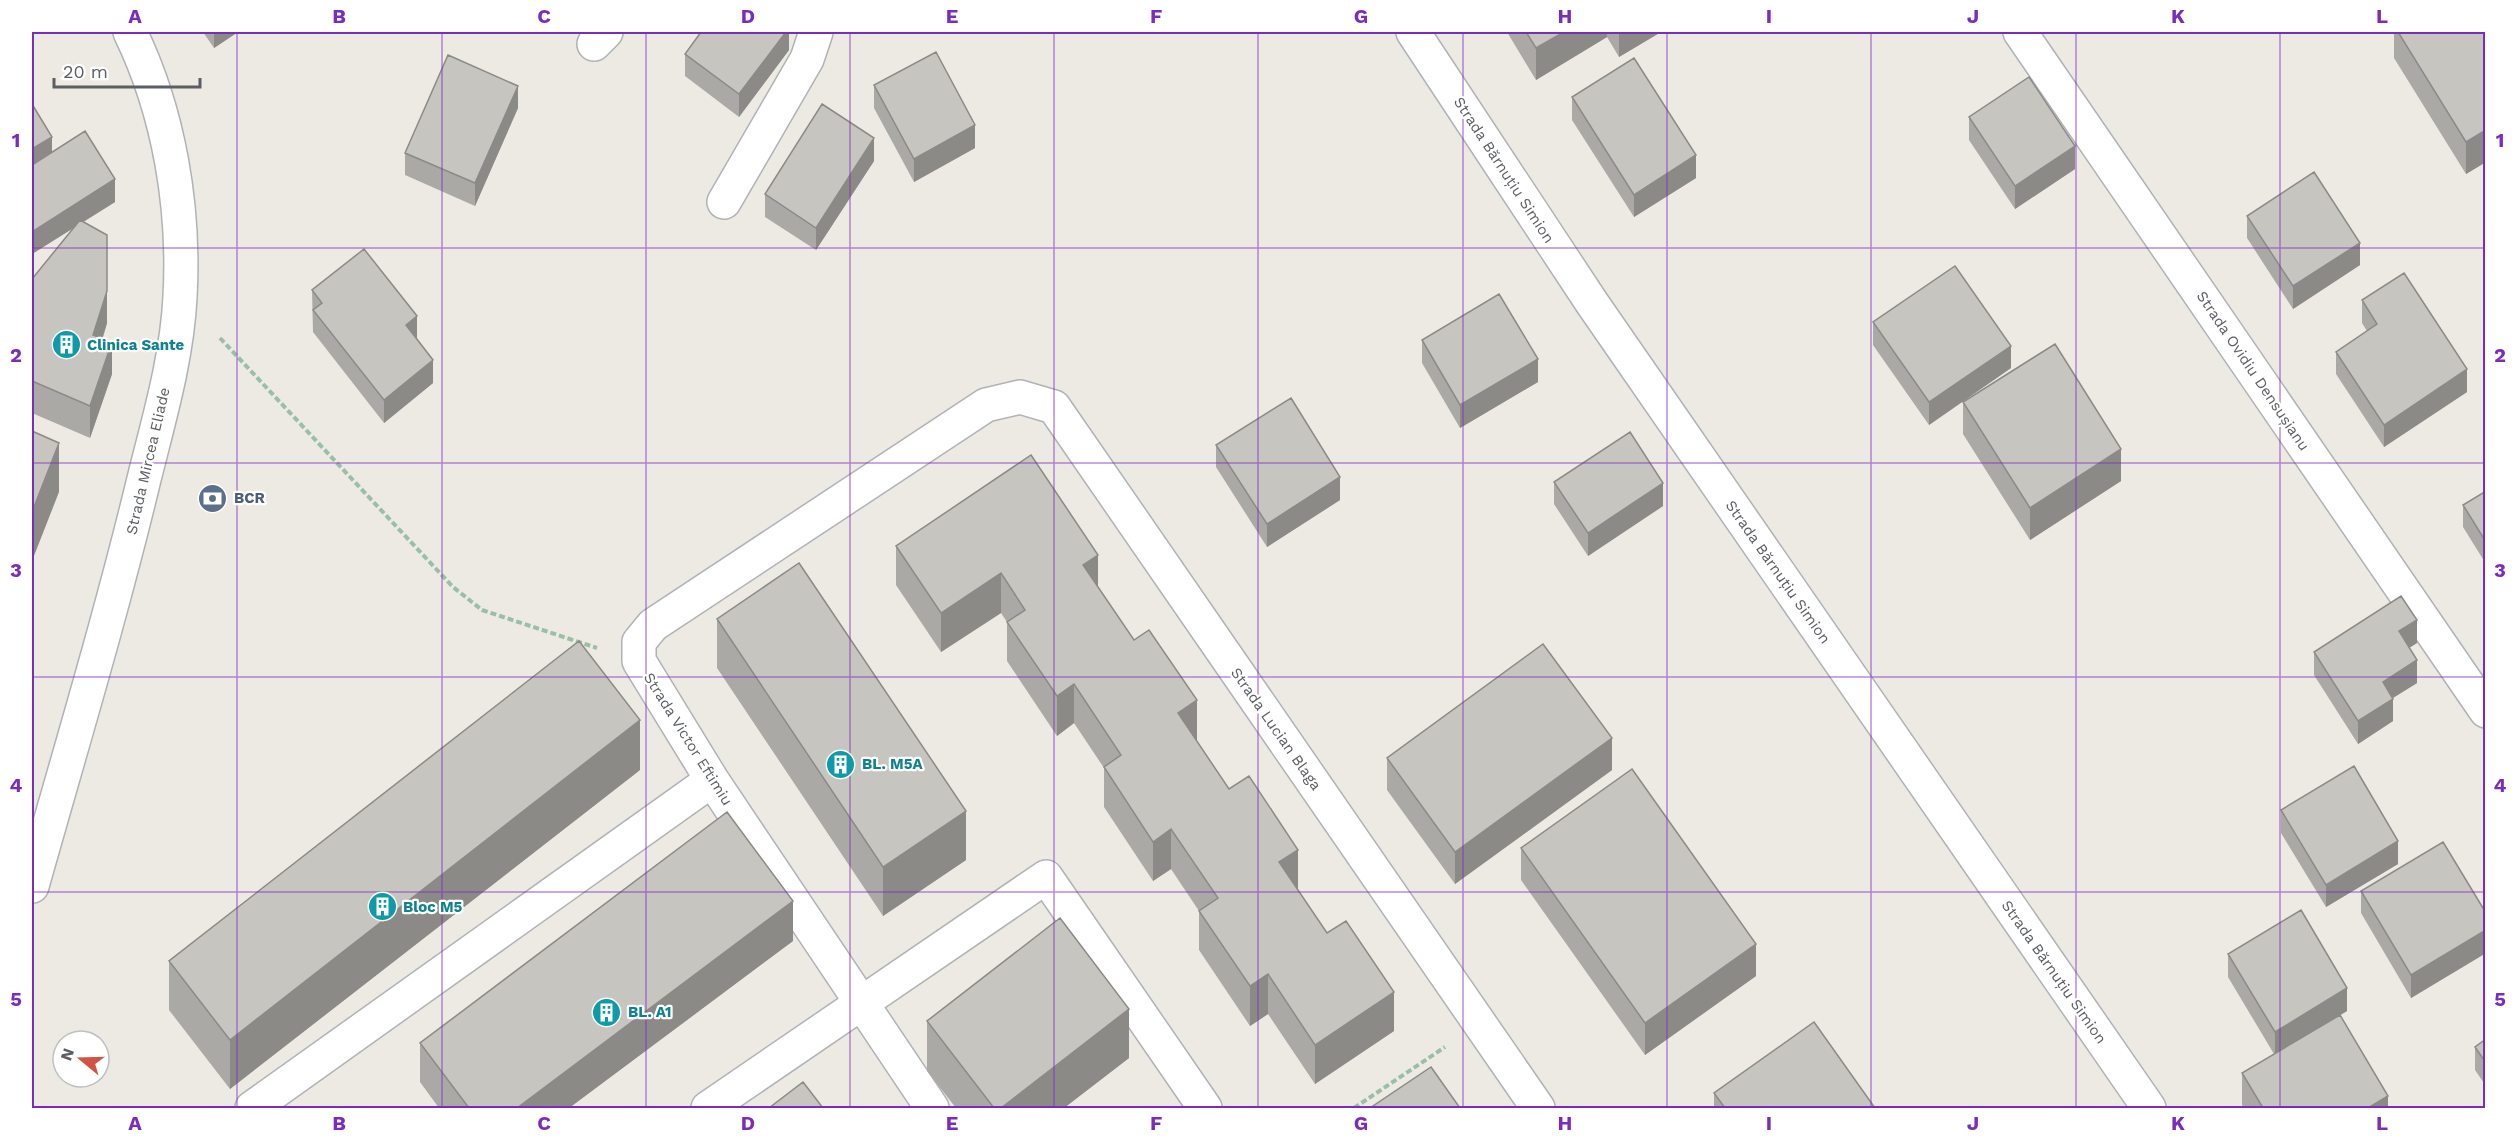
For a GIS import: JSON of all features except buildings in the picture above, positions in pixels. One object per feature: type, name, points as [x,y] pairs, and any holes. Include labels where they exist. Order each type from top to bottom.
[{"type":"street","name":"Strada Mircea Eliade","points":[[32,886],[127,550],[172,362],[180,296],[178,192],[160,111],[130,32]]},
{"type":"street","points":[[724,202],[807,59],[816,32]]},
{"type":"street","name":"Strada Bărnuțiu Simion","points":[[1413,32],[1598,313],[2149,1108]]},
{"type":"street","name":"Strada Ovidiu Densușianu","points":[[2020,32],[2486,711]]},
{"type":"street","name":"Strada Lucian Blaga","points":[[639,652],[652,625],[986,405],[1020,397],[1054,407],[1538,1108]]},
{"type":"street","name":"Strada Victor Eftimiu","points":[[639,652],[712,780],[932,1108]]},
{"type":"street","points":[[252,1108],[712,780]]},
{"type":"street","points":[[708,1108],[1046,877],[1205,1108]]},
{"type":"path","points":[[180,296],[453,587],[482,610],[639,652]]},
{"type":"path","points":[[1354,1108],[1480,1024]]},
{"type":"place","name":"Clinica Sante","points":[[66,345]]},
{"type":"place","name":"BCR","points":[[213,498]]},
{"type":"place","name":"BL. M5A","points":[[841,764]]},
{"type":"place","name":"Bloc M5","points":[[382,907]]},
{"type":"place","name":"BL. A1","points":[[607,1012]]}]
